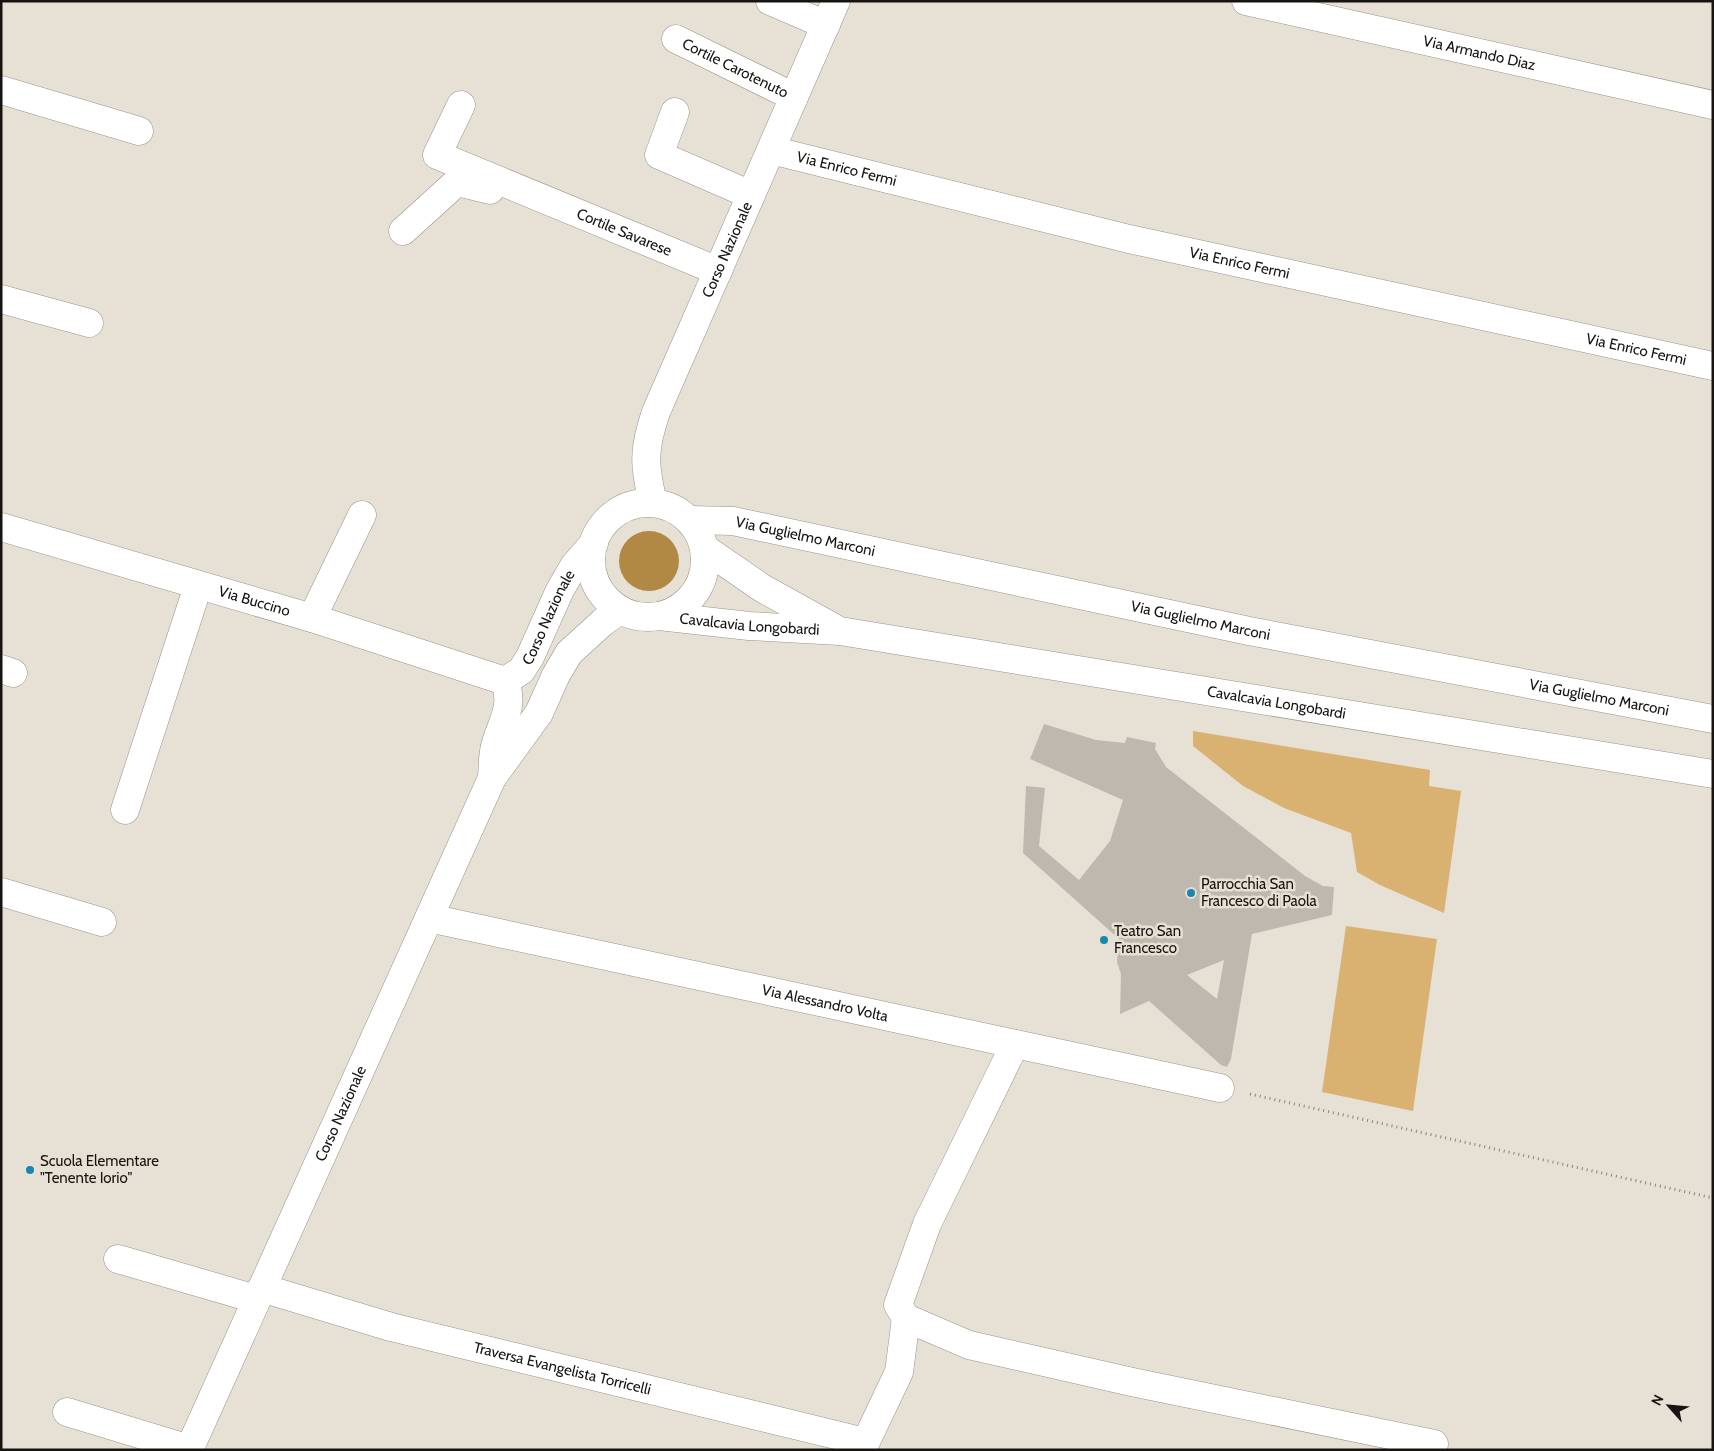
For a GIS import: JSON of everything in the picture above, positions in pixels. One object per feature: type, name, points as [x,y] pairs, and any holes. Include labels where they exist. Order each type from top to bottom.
[{"type":"street","points":[[770,1],[831,13]]},
{"type":"street","name":"Via Armando Diaz","points":[[1246,1],[1713,105]]},
{"type":"street","name":"Corso Nazionale","points":[[653,503],[647,477],[645,456],[649,433],[656,412],[831,13]]},
{"type":"street","name":"Cortile Carotenuto","points":[[676,40],[794,97]]},
{"type":"street","points":[[1,90],[139,130]]},
{"type":"street","name":"Cortile Savarese","points":[[461,105],[437,155],[718,271]]},
{"type":"street","points":[[675,112],[659,155],[751,195]]},
{"type":"street","name":"Via Enrico Fermi","points":[[771,150],[1129,239],[1713,366]]},
{"type":"street","name":"Cortile Savarese","points":[[403,231],[457,182],[502,193],[529,193]]},
{"type":"street","points":[[1,299],[89,323]]},
{"type":"street","name":"Corso Nazionale","points":[[492,778],[495,744],[508,707],[509,693],[505,682],[522,671],[560,590],[574,566],[594,543],[603,526],[617,512],[634,505],[653,503],[679,512],[689,520],[698,533],[704,548],[705,566],[700,583],[690,599],[675,610],[659,616],[639,616],[620,610],[605,598],[595,581],[591,562],[594,543]]},
{"type":"street","points":[[312,618],[362,515]]},
{"type":"street","name":"Via Guglielmo Marconi","points":[[689,520],[733,521],[1249,631],[1713,719]]},
{"type":"street","name":"Via Buccino","points":[[1,527],[312,618],[505,682]]},
{"type":"street","name":"Cavalcavia Longobardi","points":[[704,548],[762,588],[840,631]]},
{"type":"street","points":[[125,810],[198,586]]},
{"type":"street","name":"Corso Nazionale","points":[[189,1450],[492,778],[539,713],[556,675],[569,653],[603,622],[620,610]]},
{"type":"street","name":"Cavalcavia Longobardi","points":[[659,616],[749,626],[840,631],[1713,774]]},
{"type":"street","points":[[1,892],[102,922]]},
{"type":"street","name":"Via Alessandro Volta","points":[[429,918],[1220,1088]]},
{"type":"street","points":[[1015,1044],[927,1224],[898,1305],[906,1318],[969,1345],[1132,1382],[1434,1444]]},
{"type":"street","name":"Traversa Evangelista Torricelli","points":[[118,1259],[864,1446]]},
{"type":"street","points":[[864,1446],[899,1372],[906,1318]]},
{"type":"street","points":[[67,1412],[189,1450]]},
{"type":"path","points":[[1220,1088],[1713,1198]]},
{"type":"shaded area","points":[[643,531],[655,531],[666,536],[674,544],[679,555],[677,573],[666,586],[655,591],[643,591],[632,586],[624,578],[619,567],[619,555],[624,544],[632,536]]},
{"type":"shaded area","points":[[1193,731],[1430,770],[1429,786],[1461,791],[1444,913],[1380,885],[1357,872],[1351,833],[1284,808],[1243,786],[1193,746]]},
{"type":"shaded area","points":[[1346,926],[1437,939],[1413,1111],[1322,1092]]},
{"type":"building","points":[[1044,724],[1096,740],[1125,743],[1127,737],[1156,743],[1155,749],[1166,767],[1305,876],[1323,886],[1334,887],[1332,915],[1252,934],[1231,1059],[1227,1067],[1221,1065],[1149,1001],[1120,1014],[1121,974],[1117,962],[1119,939],[1023,853],[1026,786],[1045,788],[1039,846],[1079,880],[1110,841],[1123,800],[1030,759]],"holes":[[[1224,960],[1217,999],[1187,975]]]},
{"type":"place","name":"Parrocchia San Francesco di Paola","points":[[1191,893]]},
{"type":"place","name":"Teatro San Francesco","points":[[1104,940]]},
{"type":"place","name":"Scuola Elementare \"Tenente Iorio\"","points":[[30,1170]]}]
